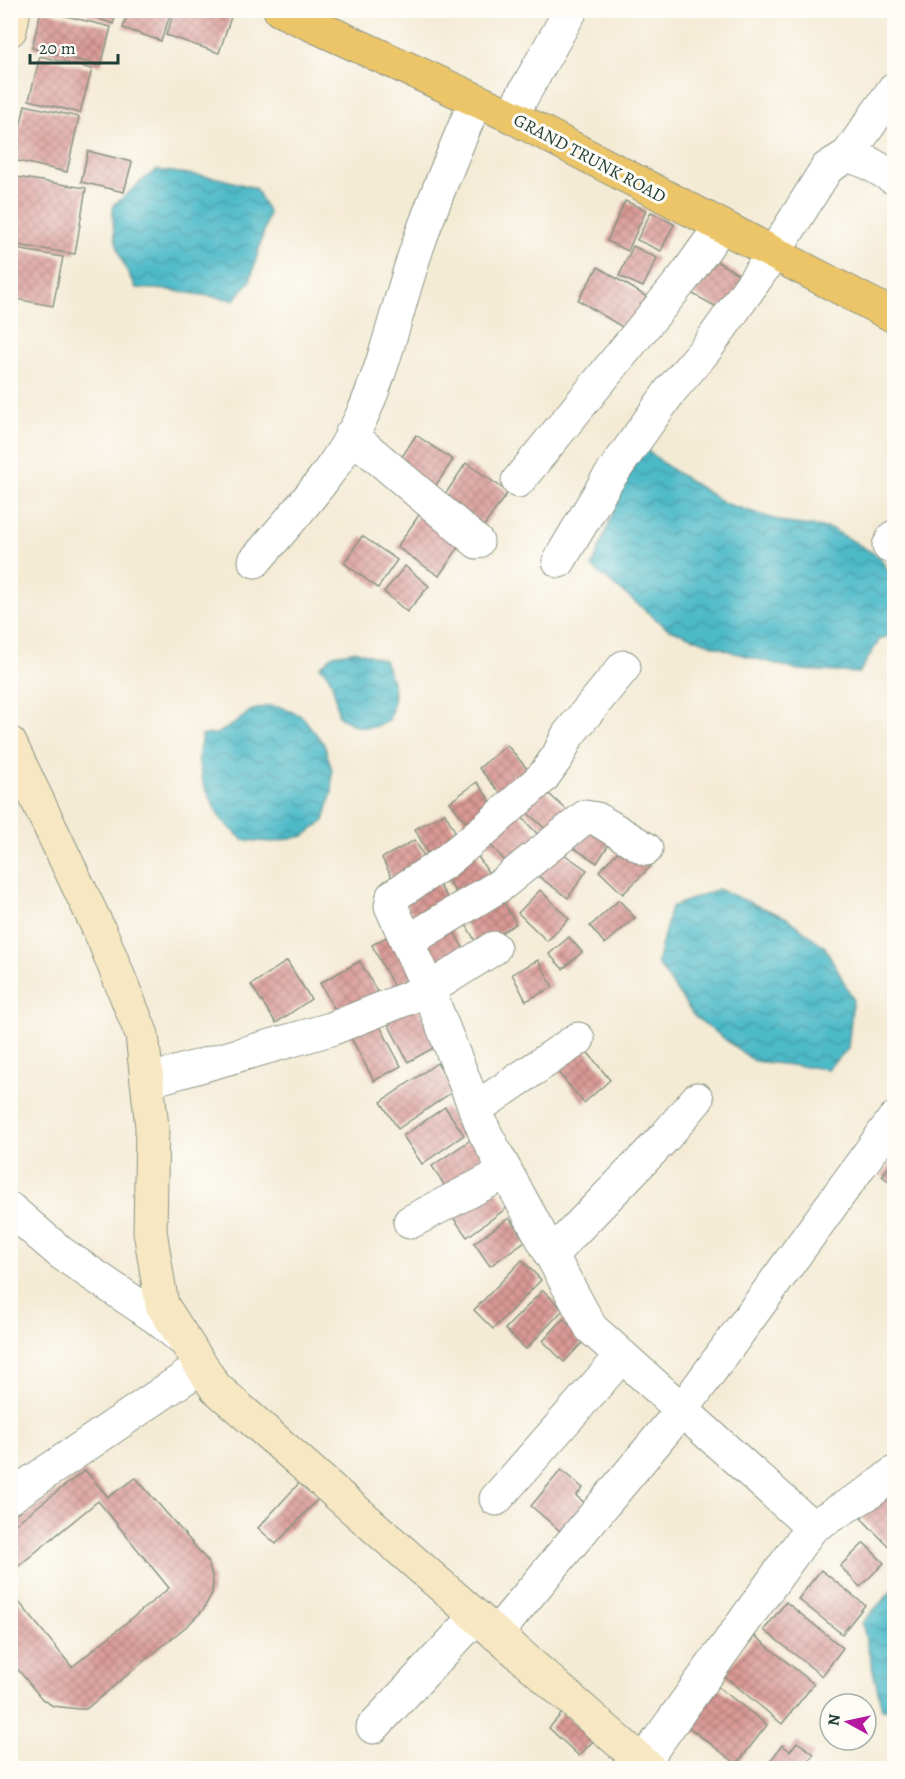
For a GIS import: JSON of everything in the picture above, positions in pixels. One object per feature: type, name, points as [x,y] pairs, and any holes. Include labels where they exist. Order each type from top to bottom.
[{"type":"main road","points":[[10,30],[14,10]]},
{"type":"main road","name":"GRAND TRUNK ROAD","points":[[280,10],[511,116],[894,316]]},
{"type":"main road","points":[[10,743],[108,949],[142,1035],[152,1126],[150,1231],[162,1305],[215,1387],[646,1765]]},
{"type":"street","points":[[511,116],[571,10]]},
{"type":"street","points":[[559,561],[613,473],[671,390],[706,349],[774,253],[827,168],[848,155],[894,89]]},
{"type":"street","points":[[255,561],[332,468],[361,418],[417,248],[476,100]]},
{"type":"street","points":[[848,155],[869,163],[894,178]]},
{"type":"street","points":[[518,482],[686,275],[721,226]]},
{"type":"street","points":[[351,435],[477,542]]},
{"type":"street","points":[[624,667],[568,735],[558,756],[543,777],[445,862],[393,896],[391,906],[428,990],[485,1133],[591,1328],[812,1527]]},
{"type":"street","points":[[407,942],[502,884],[585,817],[597,819],[646,849]]},
{"type":"street","points":[[147,1081],[331,1029],[428,990],[494,948]]},
{"type":"street","points":[[475,1108],[578,1039]]},
{"type":"street","points":[[551,1255],[698,1100]]},
{"type":"street","points":[[373,1727],[486,1625],[682,1410],[894,1119]]},
{"type":"street","points":[[410,1222],[506,1172]]},
{"type":"street","points":[[10,1209],[62,1253],[157,1318],[194,1354],[10,1497]]},
{"type":"street","points":[[496,1499],[622,1356]]},
{"type":"street","points":[[646,1765],[812,1527],[870,1492],[894,1473]]},
{"type":"water","points":[[157,170],[218,178],[255,188],[269,213],[250,281],[234,300],[169,290],[136,288],[125,268],[115,238],[113,205]]},
{"type":"water","points":[[643,447],[671,469],[724,503],[787,523],[832,529],[880,557],[894,581],[894,634],[880,639],[859,673],[798,670],[735,653],[667,628],[592,567],[624,484]]},
{"type":"water","points":[[357,651],[384,660],[393,683],[394,696],[389,720],[376,726],[364,728],[339,717],[332,683],[320,667],[333,655]]},
{"type":"water","points":[[267,706],[280,707],[302,716],[324,744],[332,770],[332,792],[324,821],[304,836],[273,842],[243,840],[220,818],[203,783],[198,758],[202,735],[216,734],[236,723],[250,711]]},
{"type":"water","points":[[718,889],[787,918],[825,947],[853,999],[848,1049],[827,1069],[754,1061],[694,1016],[657,963],[671,907]]},
{"type":"water","points":[[894,1588],[894,1711],[882,1709],[862,1623]]},
{"type":"building","points":[[41,10],[111,27],[101,66],[32,48]]},
{"type":"building","points":[[77,10],[117,10],[113,24]]},
{"type":"building","points":[[128,10],[172,10],[161,41],[123,28]]},
{"type":"building","points":[[175,10],[223,10],[232,14],[219,53],[166,35]]},
{"type":"building","points":[[40,56],[92,69],[80,113],[29,100]]},
{"type":"building","points":[[25,105],[79,117],[67,172],[13,160]]},
{"type":"building","points":[[88,151],[132,162],[124,192],[81,182]]},
{"type":"building","points":[[10,176],[86,188],[75,254],[10,244]]},
{"type":"building","points":[[625,201],[646,210],[628,251],[607,241]]},
{"type":"building","points":[[651,212],[674,224],[661,251],[637,240]]},
{"type":"building","points":[[633,246],[657,258],[643,287],[619,276]]},
{"type":"building","points":[[10,248],[63,257],[53,306],[10,298]]},
{"type":"building","points":[[709,257],[747,279],[728,313],[689,292]]},
{"type":"building","points":[[598,267],[647,297],[627,330],[578,300]]},
{"type":"building","points":[[416,435],[453,460],[432,491],[396,466]]},
{"type":"building","points":[[466,463],[508,492],[479,533],[438,505]]},
{"type":"building","points":[[421,512],[463,541],[439,576],[397,547]]},
{"type":"building","points":[[362,536],[397,560],[378,588],[344,563]]},
{"type":"building","points":[[405,566],[429,586],[407,612],[384,592]]},
{"type":"building","points":[[507,745],[534,777],[506,800],[479,768]]},
{"type":"building","points":[[477,782],[498,812],[472,831],[450,802]]},
{"type":"building","points":[[543,789],[576,818],[557,839],[524,810]]},
{"type":"building","points":[[513,808],[544,841],[514,870],[483,837]]},
{"type":"building","points":[[445,813],[463,846],[433,863],[415,829]]},
{"type":"building","points":[[584,820],[613,838],[597,863],[569,845]]},
{"type":"building","points":[[415,840],[430,868],[396,886],[382,858]]},
{"type":"building","points":[[627,842],[651,866],[623,894],[599,871]]},
{"type":"building","points":[[552,846],[587,870],[568,898],[534,873]]},
{"type":"building","points":[[474,850],[493,880],[460,900],[442,870]]},
{"type":"building","points":[[436,880],[454,908],[421,929],[403,900]]},
{"type":"building","points":[[540,890],[569,919],[547,941],[518,913]]},
{"type":"building","points":[[501,897],[516,924],[478,946],[463,919]]},
{"type":"building","points":[[619,900],[635,918],[605,944],[590,926]]},
{"type":"building","points":[[450,926],[470,959],[438,977],[419,944]]},
{"type":"building","points":[[397,931],[419,973],[394,987],[372,945]]},
{"type":"building","points":[[569,937],[582,952],[563,969],[549,954]]},
{"type":"building","points":[[538,960],[553,987],[526,1001],[512,974]]},
{"type":"building","points":[[287,961],[311,999],[276,1023],[251,985]]},
{"type":"building","points":[[360,961],[379,995],[339,1017],[320,983]]},
{"type":"building","points":[[415,1001],[439,1045],[408,1062],[385,1018]]},
{"type":"building","points":[[375,1017],[401,1066],[374,1081],[348,1032]]},
{"type":"building","points":[[585,1049],[610,1080],[584,1103],[558,1072]]},
{"type":"building","points":[[437,1063],[455,1090],[398,1129],[381,1102]]},
{"type":"building","points":[[445,1107],[464,1135],[422,1164],[403,1136]]},
{"type":"building","points":[[472,1139],[490,1167],[450,1194],[432,1166]]},
{"type":"building","points":[[894,1159],[894,1185],[882,1176]]},
{"type":"building","points":[[491,1183],[508,1207],[467,1237],[450,1213]]},
{"type":"building","points":[[509,1218],[525,1241],[490,1266],[474,1243]]},
{"type":"building","points":[[522,1260],[541,1280],[493,1329],[474,1310]]},
{"type":"building","points":[[543,1290],[563,1310],[526,1349],[505,1329]]},
{"type":"building","points":[[563,1319],[585,1340],[564,1362],[543,1341]]},
{"type":"building","points":[[85,1470],[108,1497],[136,1478],[208,1561],[213,1580],[212,1593],[203,1610],[189,1624],[86,1709],[79,1709],[53,1706],[42,1699],[10,1660],[10,1591],[72,1667],[169,1588],[98,1501],[10,1573],[10,1528]]},
{"type":"building","points":[[561,1470],[583,1488],[576,1496],[585,1503],[566,1536],[531,1506]]},
{"type":"building","points":[[301,1481],[319,1498],[276,1544],[258,1528]]},
{"type":"building","points":[[884,1495],[894,1505],[894,1552],[861,1518]]},
{"type":"building","points":[[864,1543],[884,1563],[860,1587],[840,1566]]},
{"type":"building","points":[[821,1570],[865,1605],[842,1634],[798,1599]]},
{"type":"building","points":[[786,1602],[843,1648],[822,1676],[764,1630]]},
{"type":"building","points":[[755,1636],[814,1684],[782,1724],[723,1675]]},
{"type":"building","points":[[713,1683],[767,1725],[737,1764],[682,1722]]},
{"type":"building","points":[[563,1712],[594,1740],[579,1756],[549,1728]]},
{"type":"building","points":[[797,1742],[814,1754],[803,1768],[765,1768],[782,1745],[790,1751]]}]
